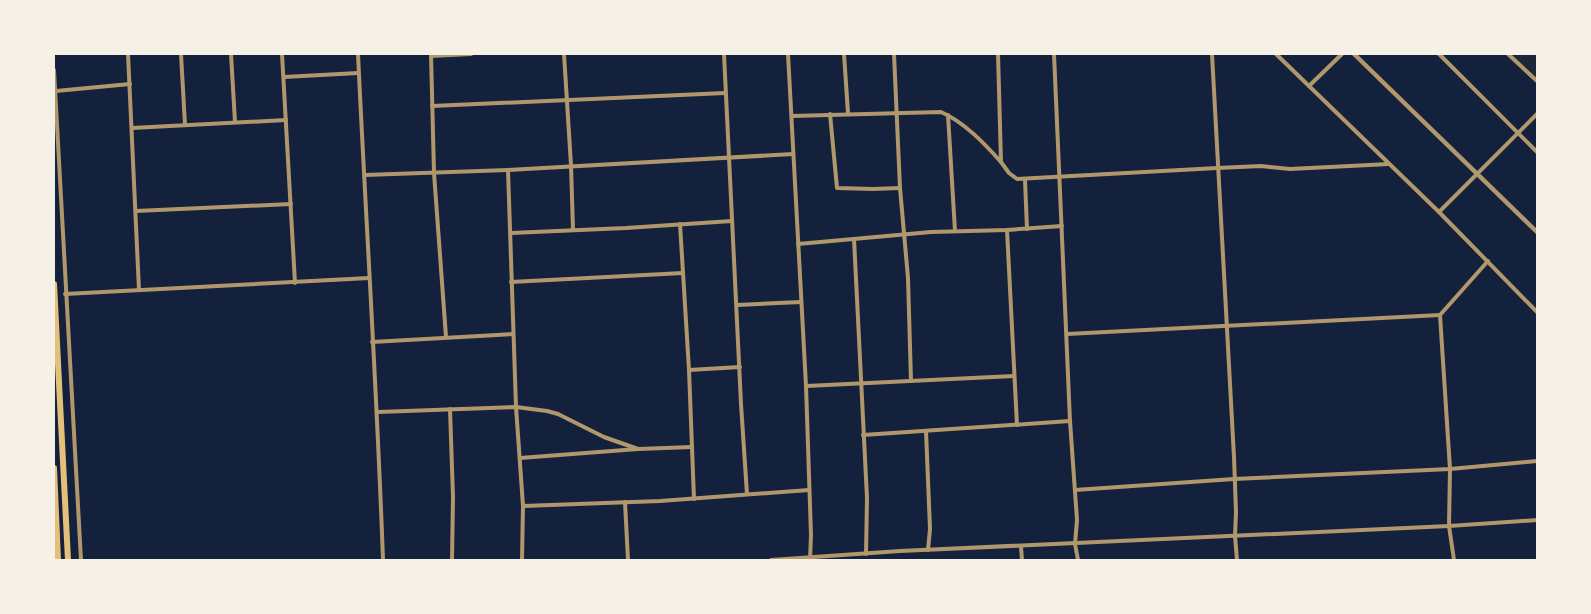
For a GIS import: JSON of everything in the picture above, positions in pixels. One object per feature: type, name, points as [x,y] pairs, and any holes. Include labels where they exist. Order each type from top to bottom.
[{"type":"highway","points":[[54,284],[68,560]]},
{"type":"highway","points":[[54,468],[58,560]]},
{"type":"street","points":[[128,54],[139,290]]},
{"type":"street","points":[[181,54],[185,125]]},
{"type":"street","points":[[231,54],[236,122]]},
{"type":"street","points":[[282,54],[295,283]]},
{"type":"street","points":[[358,54],[372,342],[378,412],[383,560]]},
{"type":"street","points":[[446,337],[434,172],[431,55],[471,54]]},
{"type":"street","points":[[564,54],[573,230]]},
{"type":"street","points":[[724,54],[747,494]]},
{"type":"street","points":[[788,54],[806,386],[811,535],[810,559]]},
{"type":"street","points":[[844,54],[848,113]]},
{"type":"street","points":[[894,54],[900,188],[906,235],[911,381]]},
{"type":"street","points":[[998,54],[1001,162]]},
{"type":"street","points":[[1054,54],[1070,421],[1077,520],[1075,544],[1078,560]]},
{"type":"street","points":[[1212,54],[1236,512],[1234,536],[1237,560]]},
{"type":"street","points":[[1276,54],[1439,212],[1537,312]]},
{"type":"street","points":[[1309,86],[1342,54]]},
{"type":"street","points":[[1354,54],[1537,232]]},
{"type":"street","points":[[1439,54],[1537,152]]},
{"type":"street","points":[[1508,54],[1537,81]]},
{"type":"street","points":[[54,70],[81,560]]},
{"type":"street","points":[[284,77],[358,74]]},
{"type":"street","points":[[56,91],[130,84]]},
{"type":"street","points":[[432,106],[725,93]]},
{"type":"street","points":[[792,116],[941,112],[958,121],[975,136],[1013,177],[1025,180],[1059,176],[1261,166],[1290,169],[1389,164]]},
{"type":"street","points":[[830,114],[837,188],[900,188]]},
{"type":"street","points":[[1439,212],[1537,114]]},
{"type":"street","points":[[948,115],[955,231]]},
{"type":"street","points":[[132,128],[286,120]]},
{"type":"street","points":[[365,175],[508,170],[793,154]]},
{"type":"street","points":[[508,170],[516,406],[523,506],[522,560]]},
{"type":"street","points":[[1025,180],[1027,228]]},
{"type":"street","points":[[136,211],[290,204]]},
{"type":"street","points":[[511,233],[732,221]]},
{"type":"street","points":[[680,224],[689,370],[694,498]]},
{"type":"street","points":[[798,244],[955,231],[1062,226]]},
{"type":"street","points":[[1007,230],[1017,425]]},
{"type":"street","points":[[854,239],[867,498],[866,554]]},
{"type":"street","points":[[1454,560],[1449,526],[1450,469],[1440,315],[1488,261]]},
{"type":"street","points":[[511,282],[683,273]]},
{"type":"street","points":[[65,294],[369,278]]},
{"type":"street","points":[[737,305],[801,302]]},
{"type":"street","points":[[1067,334],[1440,315]]},
{"type":"street","points":[[372,342],[513,334]]},
{"type":"street","points":[[689,370],[740,367]]},
{"type":"street","points":[[806,386],[1014,376]]},
{"type":"street","points":[[378,412],[516,406],[558,414],[604,437],[638,449]]},
{"type":"street","points":[[450,409],[453,497],[452,560]]},
{"type":"street","points":[[863,435],[1070,421]]},
{"type":"street","points":[[926,431],[930,528],[928,550]]},
{"type":"street","points":[[520,458],[692,447]]},
{"type":"street","points":[[1075,490],[1234,479],[1450,469],[1537,461]]},
{"type":"street","points":[[523,506],[625,502],[809,490]]},
{"type":"street","points":[[625,502],[628,560]]},
{"type":"street","points":[[771,560],[928,550],[1449,526],[1537,520]]},
{"type":"street","points":[[1021,547],[1022,560]]},
{"type":"shaded area","points":[[1508,54],[1537,54],[1537,81]]}]
